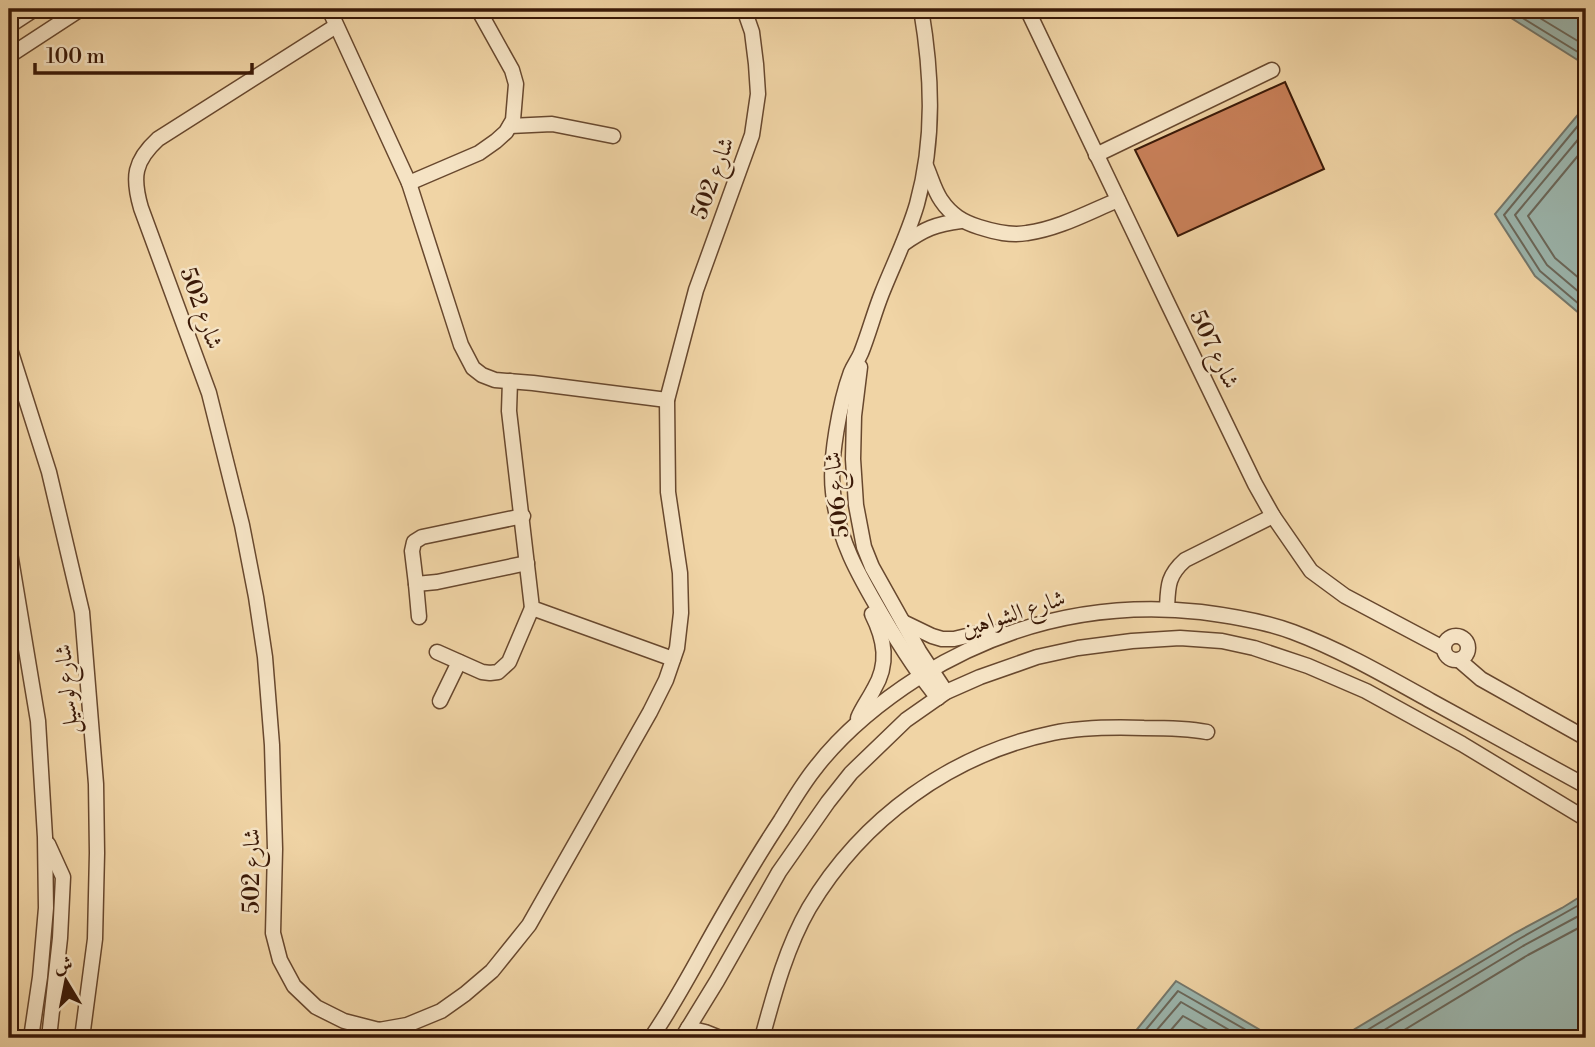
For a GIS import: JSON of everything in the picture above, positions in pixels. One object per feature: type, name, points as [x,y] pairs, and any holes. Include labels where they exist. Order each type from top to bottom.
[{"type":"street","points":[[9,26],[35,9]]},
{"type":"street","points":[[9,56],[81,9]]},
{"type":"street","points":[[329,9],[409,183],[461,345],[473,368],[495,380],[667,400]]},
{"type":"street","points":[[409,183],[479,153],[496,141],[513,120],[516,84],[512,70],[478,9]]},
{"type":"street","name":"شارع 502","points":[[336,26],[159,139],[146,150],[139,162],[136,189],[209,393],[242,525],[256,597],[265,657],[272,745],[275,849],[273,933],[279,960],[294,986],[316,1007],[344,1021],[379,1030],[407,1025],[441,1011],[492,971],[529,925],[666,680],[677,649],[681,613],[680,573],[668,492],[667,400],[695,290],[752,135],[758,94],[752,32],[744,9]]},
{"type":"street","name":"شارع 506","points":[[921,9],[930,85],[931,116],[926,164],[903,244],[851,372],[834,448],[832,489],[839,529],[854,566],[903,651],[942,695]]},
{"type":"street","name":"شارع 507","points":[[1027,9],[1255,484],[1273,516],[1311,571],[1345,596],[1443,648]]},
{"type":"street","points":[[1096,155],[1272,70]]},
{"type":"street","points":[[510,125],[552,124],[613,136]]},
{"type":"street","points":[[926,164],[939,198],[961,221]]},
{"type":"street","points":[[903,244],[920,232],[941,223],[961,221],[1008,234],[1026,233],[1069,220],[1118,200]]},
{"type":"street","name":"شارع لوسيل","points":[[9,346],[48,472],[82,612],[96,784],[97,853],[95,939],[82,1038]]},
{"type":"street","name":"شارع 506","points":[[860,355],[853,458],[860,528],[872,567],[903,622],[925,673]]},
{"type":"street","points":[[437,652],[482,672],[498,672],[509,662],[532,608],[509,411],[510,381]]},
{"type":"street","points":[[419,617],[412,551],[414,542],[422,537],[523,516]]},
{"type":"street","points":[[1167,609],[1169,580],[1175,568],[1185,560],[1273,516]]},
{"type":"street","name":"شارع لوسيل","points":[[9,547],[38,721],[45,837],[46,908],[31,1038]]},
{"type":"street","points":[[416,584],[527,563]]},
{"type":"street","name":"شارع 506","points":[[855,725],[880,678],[885,660],[882,638],[869,606],[867,589]]},
{"type":"street","points":[[532,608],[673,659]]},
{"type":"street","name":"شارع الشواهين","points":[[651,1038],[664,1020],[719,921],[816,766],[855,725],[886,698],[925,673],[958,654],[1040,623],[1086,614],[1167,609],[1257,621],[1330,648],[1374,670],[1585,785]]},
{"type":"street","points":[[903,622],[942,639],[988,632],[1009,633]]},
{"type":"street","points":[[1452,636],[1460,636],[1469,648],[1466,656],[1460,660],[1451,660],[1445,656],[1445,641],[1452,636]]},
{"type":"street","points":[[685,1033],[779,872],[828,802],[852,773],[906,720],[942,695],[980,677],[1037,657],[1078,648],[1180,638],[1222,641],[1254,648],[1308,666],[1366,691],[1462,744],[1586,820]]},
{"type":"street","points":[[1460,660],[1481,678],[1586,738]]},
{"type":"street","points":[[440,701],[459,662]]},
{"type":"street","points":[[762,1038],[784,965],[808,910],[849,852],[877,822],[906,799],[939,777],[978,757],[1019,742],[1055,733],[1126,727],[1207,732]]},
{"type":"street","points":[[45,837],[62,877],[61,938],[49,1038]]},
{"type":"street","points":[[685,1033],[705,1032],[720,1038]]},
{"type":"water","points":[[1497,9],[1586,9],[1586,62],[1584,64]]},
{"type":"water","points":[[1586,105],[1586,319],[1535,276],[1495,214]]},
{"type":"water","points":[[1586,893],[1586,1038],[1340,1038],[1515,933]]},
{"type":"water","points":[[1176,981],[1274,1038],[1130,1038]]},
{"type":"building","points":[[1285,82],[1324,169],[1178,236],[1135,150]]}]
